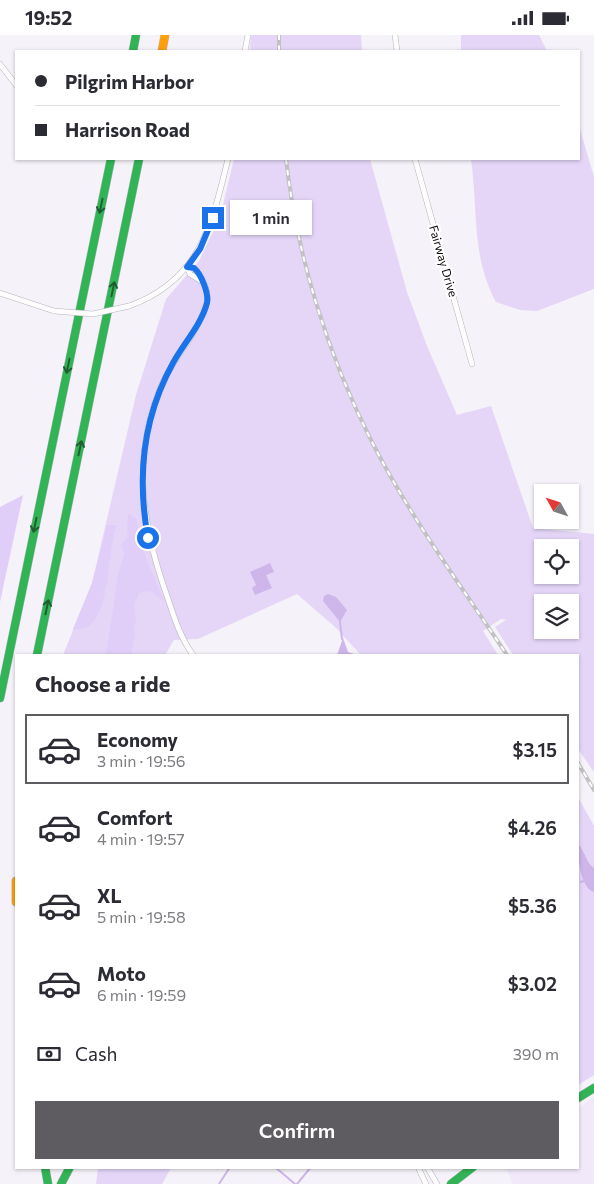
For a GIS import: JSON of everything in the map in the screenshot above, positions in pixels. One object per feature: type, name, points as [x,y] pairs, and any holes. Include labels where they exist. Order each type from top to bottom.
[{"type":"main road","points":[[133,50],[136,35]]},
{"type":"main road","points":[[162,50],[165,35]]},
{"type":"main road","points":[[0,698],[111,160]]},
{"type":"main road","points":[[37,654],[140,160]]},
{"type":"main road","points":[[579,1098],[594,1088]]},
{"type":"main road","points":[[62,1184],[69,1169]]},
{"type":"main road","points":[[451,1184],[470,1169]]},
{"type":"main road","points":[[45,1171],[48,1184]]},
{"type":"street","points":[[245,50],[248,35]]},
{"type":"street","points":[[395,35],[397,50]]},
{"type":"street","points":[[0,64],[15,84]]},
{"type":"street","points":[[0,293],[54,311],[93,314],[129,306],[163,289],[187,267],[208,234],[228,160]]},
{"type":"street","name":"Fairway Drive","points":[[415,160],[472,364]]},
{"type":"street","points":[[187,267],[190,274],[201,281],[208,296],[201,318],[174,361],[158,395],[149,423],[143,478],[144,509],[148,538],[180,634],[192,654]]},
{"type":"street","points":[[419,1169],[426,1184]]},
{"type":"street","points":[[428,1169],[437,1184]]},
{"type":"shaded area","points":[[251,35],[361,35],[362,50],[250,50]]},
{"type":"shaded area","points":[[461,35],[539,35],[546,50],[461,50]]},
{"type":"shaded area","points":[[580,129],[594,177],[594,289],[537,311],[520,310],[496,302],[488,285],[479,250],[471,160],[580,160]]},
{"type":"shaded area","points":[[234,160],[370,160],[407,292],[427,346],[457,415],[491,406],[534,529],[594,534],[594,772],[579,750],[579,654],[512,654],[495,627],[506,620],[501,619],[483,631],[497,654],[360,654],[335,627],[297,594],[198,639],[174,640],[166,654],[63,654],[92,583],[136,395],[166,299],[199,261],[220,217]]},
{"type":"shaded area","points":[[23,495],[0,602],[0,507]]},
{"type":"shaded area","points":[[128,513],[137,519],[140,544],[164,601],[150,591],[139,593],[134,604],[136,623],[133,626],[135,633],[131,654],[106,654],[118,575],[124,554],[121,544],[127,538]]},
{"type":"shaded area","points":[[107,525],[117,525],[102,606],[95,619],[86,628],[73,629],[92,583]]},
{"type":"shaded area","points":[[270,563],[274,572],[266,575],[272,588],[255,595],[252,588],[256,585],[250,572]]},
{"type":"shaded area","points":[[328,594],[336,597],[347,610],[340,622],[323,601],[324,596]]},
{"type":"shaded area","points":[[343,638],[348,652],[355,654],[337,654]]},
{"type":"shaded area","points":[[579,799],[594,826],[594,1075],[579,1084]]},
{"type":"shaded area","points":[[579,846],[594,868],[594,892],[590,890],[583,879],[579,864]]},
{"type":"shaded area","points":[[594,1097],[594,1184],[513,1184],[506,1169],[579,1169],[579,1107]]},
{"type":"shaded area","points":[[98,1169],[170,1169],[162,1184],[96,1184]]},
{"type":"waterway","points":[[340,622],[342,639]]},
{"type":"waterway","points":[[581,882],[587,880]]},
{"type":"waterway","points":[[219,1184],[229,1169]]},
{"type":"waterway","points":[[277,1169],[295,1184]]},
{"type":"waterway","points":[[297,1184],[309,1169]]},
{"type":"railway","points":[[279,35],[279,50]]},
{"type":"railway","points":[[286,160],[291,196],[306,269],[329,341],[357,411],[373,444],[404,498],[506,654]]},
{"type":"railway","points":[[579,765],[594,790]]},
{"type":"traffic: fast","points":[[133,50],[136,35]]},
{"type":"traffic: fast","points":[[0,698],[111,160]]},
{"type":"traffic: fast","points":[[37,654],[139,160]]},
{"type":"traffic: fast","points":[[579,1097],[594,1088]]},
{"type":"traffic: fast","points":[[45,1169],[48,1184]]},
{"type":"traffic: fast","points":[[61,1184],[69,1169]]},
{"type":"traffic: fast","points":[[451,1184],[470,1169]]},
{"type":"traffic: slow","points":[[162,50],[165,35]]},
{"type":"route","points":[[148,538],[143,497],[144,455],[149,423],[164,381],[174,361],[204,313],[208,296],[200,275],[194,268],[187,267],[208,234],[213,218]]}]
